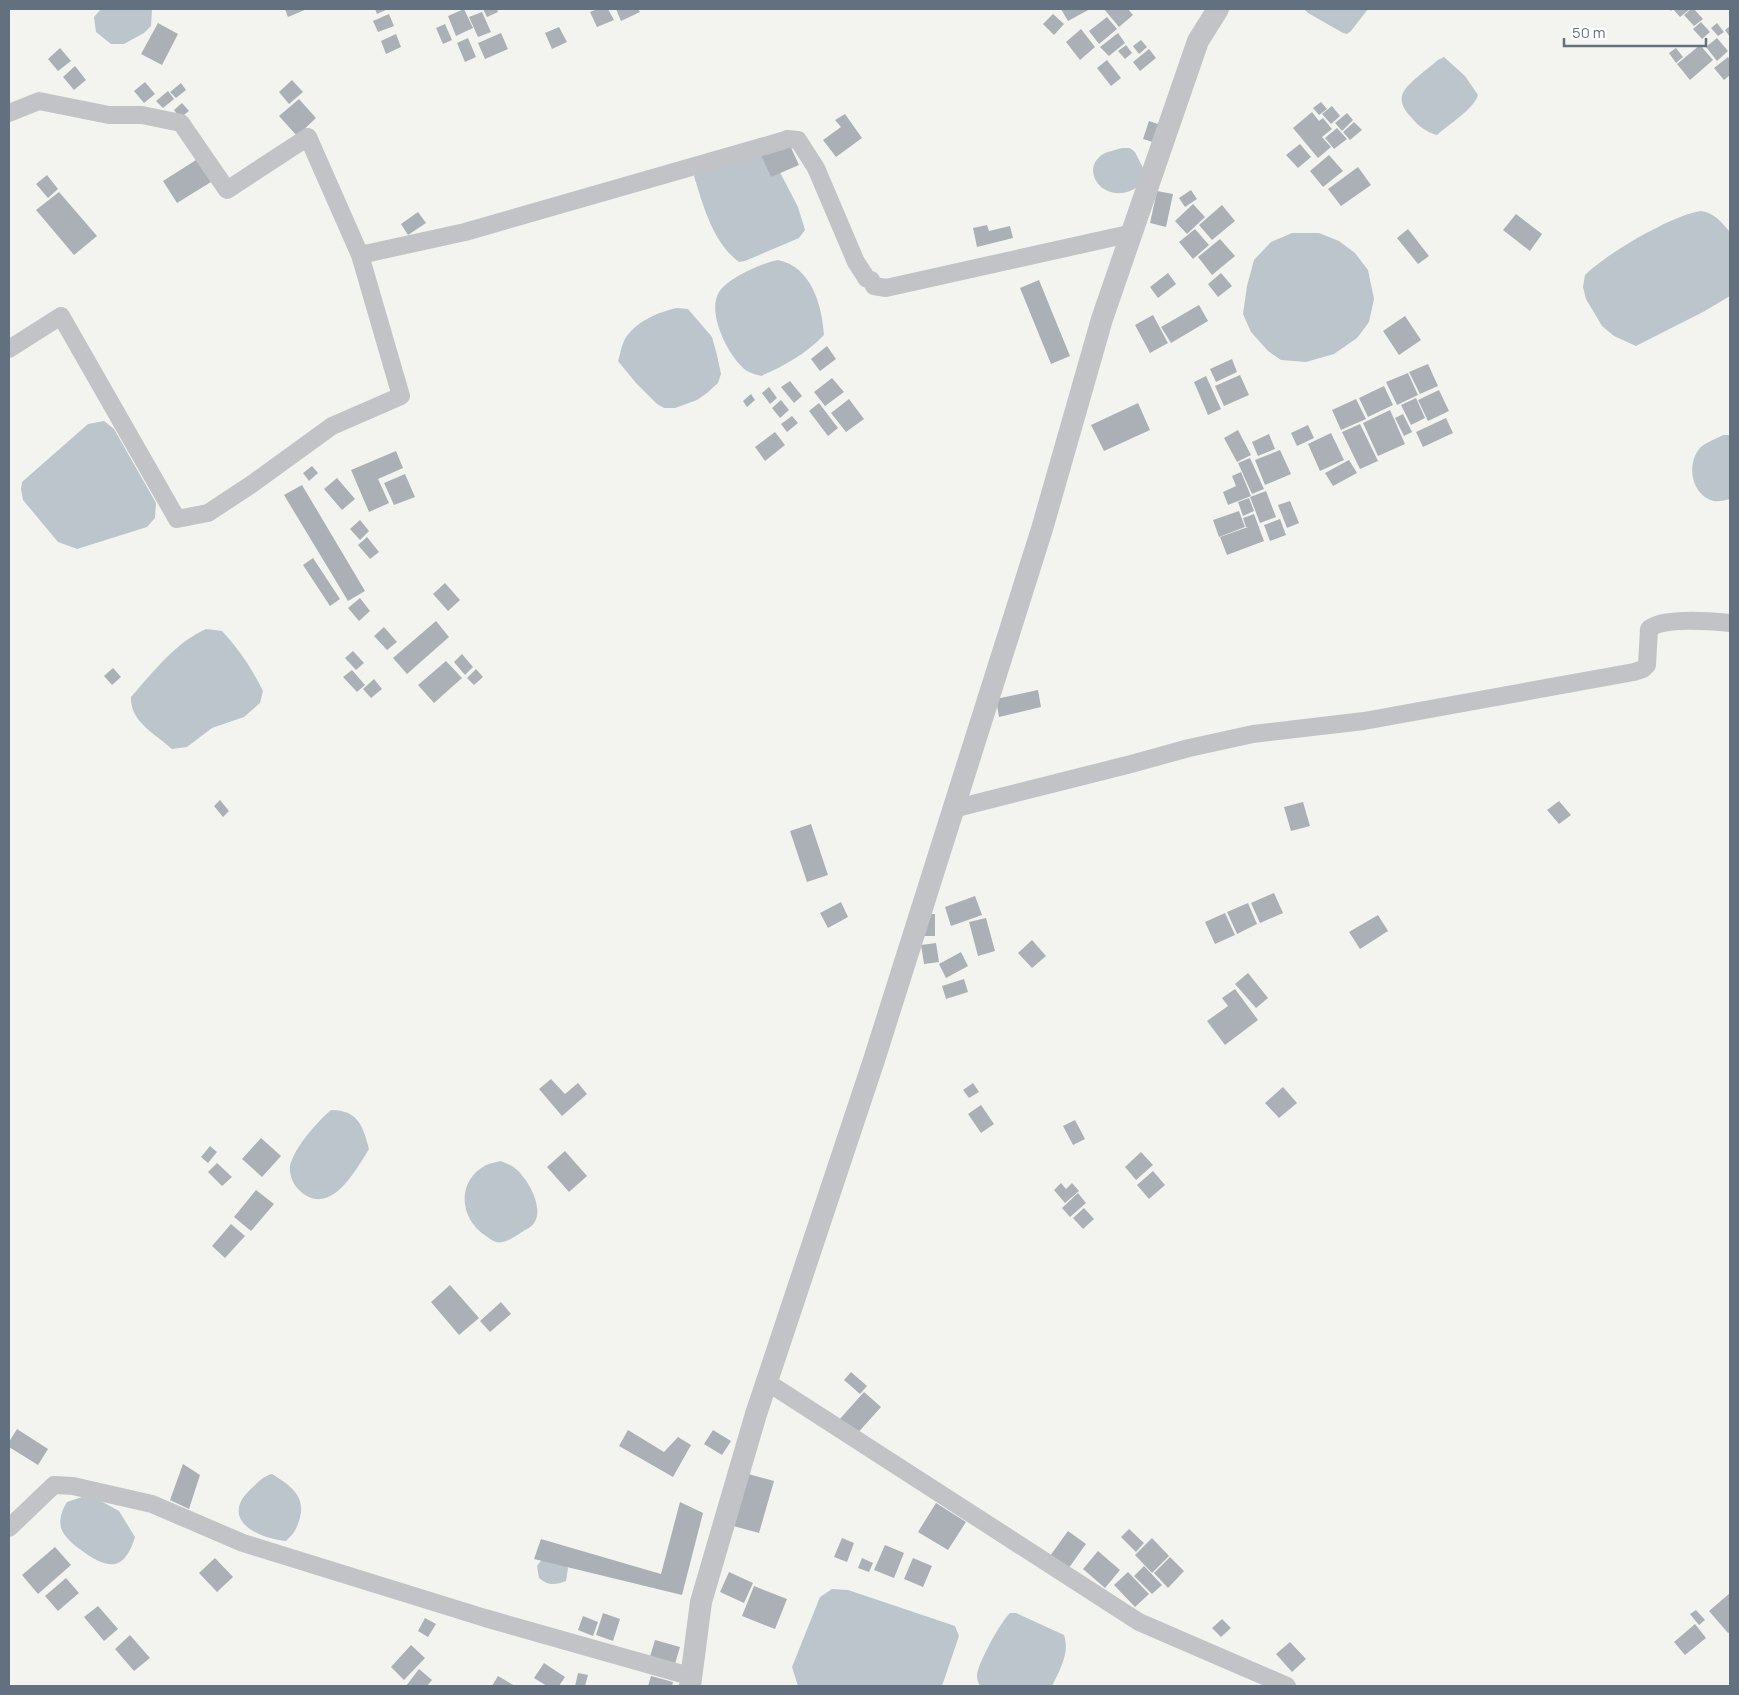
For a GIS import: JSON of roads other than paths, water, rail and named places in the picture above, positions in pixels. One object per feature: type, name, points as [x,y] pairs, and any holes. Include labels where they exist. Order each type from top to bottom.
[{"type":"street","points":[[9,1528],[54,1485],[73,1486],[152,1504],[243,1544],[691,1682],[701,1602],[767,1382],[874,1060],[954,809],[1042,529],[1102,319],[1198,41],[1218,9]]},
{"type":"street","points":[[9,113],[39,101],[109,115],[142,116],[181,123],[226,190],[308,137],[360,255],[401,396],[332,426],[252,484],[208,513],[177,519],[61,316],[9,349]]},
{"type":"street","points":[[360,255],[465,232],[787,138],[798,140],[811,161],[856,262],[874,286],[886,288],[1133,233]]},
{"type":"street","points":[[954,809],[1189,748],[1253,734],[1364,721],[1634,672],[1643,669],[1647,665],[1648,629],[1653,625],[1675,622],[1730,623]]},
{"type":"street","points":[[767,1382],[1140,1622],[1288,1686]]}]
